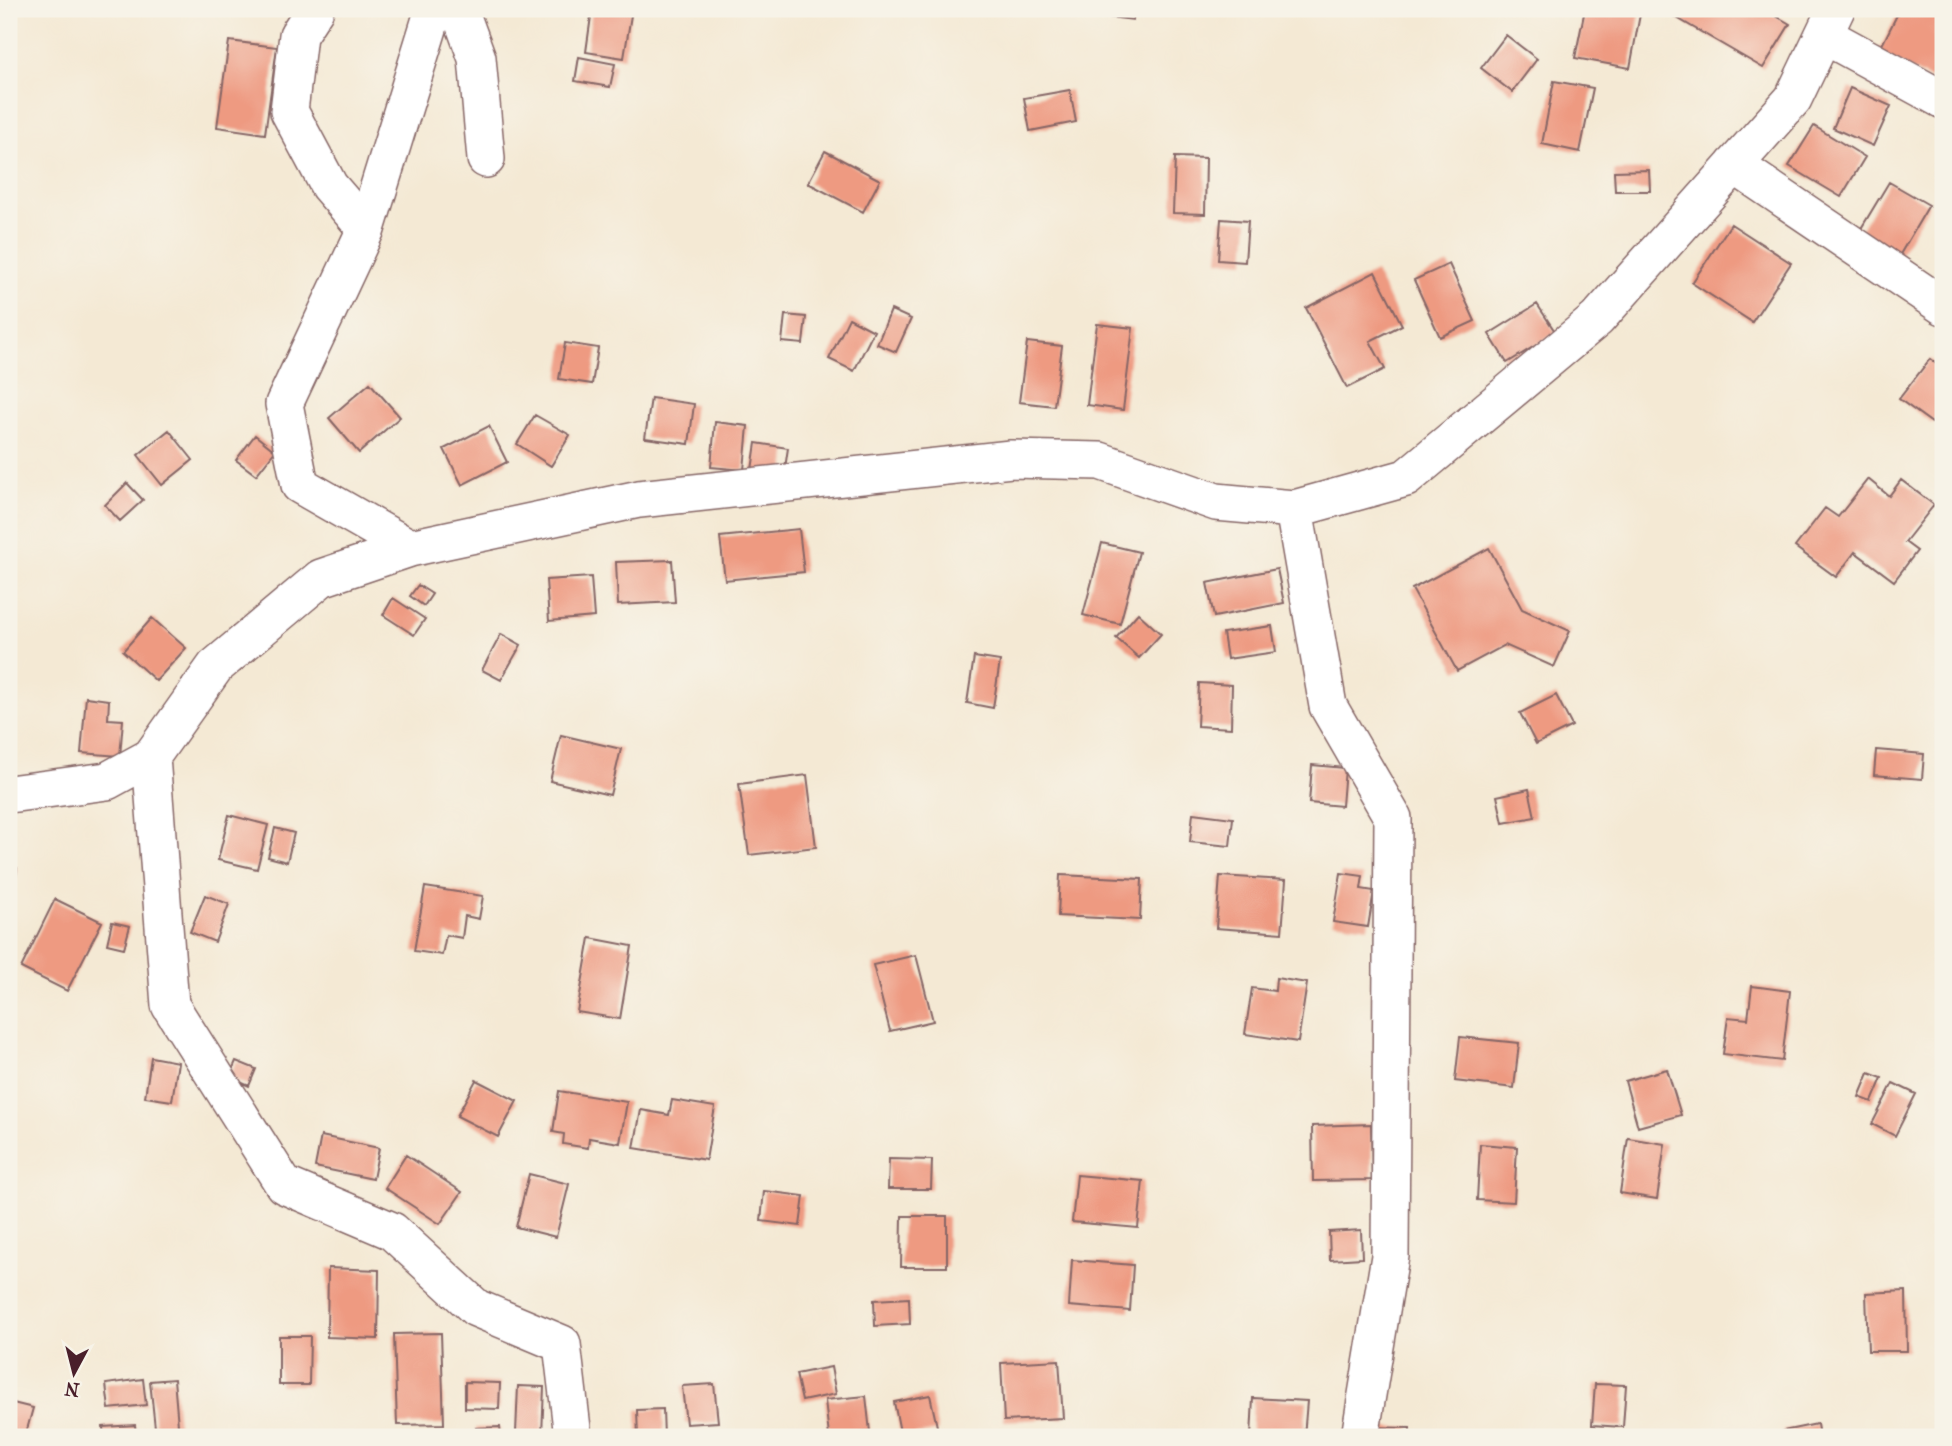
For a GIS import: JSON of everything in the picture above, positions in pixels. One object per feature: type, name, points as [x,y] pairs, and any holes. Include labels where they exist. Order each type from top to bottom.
[{"type":"street","points":[[315,9],[298,35],[289,111],[329,186],[366,229]]},
{"type":"street","points":[[410,548],[300,485],[284,404],[366,229],[434,9]]},
{"type":"street","points":[[459,9],[477,58],[486,159]]},
{"type":"street","points":[[9,794],[107,781],[152,757],[215,667],[321,578],[410,548],[639,499],[1011,459],[1100,461],[1216,502],[1294,509],[1406,478],[1597,320],[1793,99],[1830,22],[1943,100]]},
{"type":"street","points":[[1734,165],[1943,306]]},
{"type":"street","points":[[1294,509],[1328,706],[1392,818],[1390,1256],[1360,1437]]},
{"type":"street","points":[[152,757],[170,1005],[284,1185],[392,1231],[476,1308],[562,1344],[573,1437]]},
{"type":"building","points":[[592,9],[632,9],[624,58],[586,52]]},
{"type":"building","points":[[1084,9],[1134,9],[1133,20],[1083,14]]},
{"type":"building","points":[[1585,9],[1641,9],[1630,68],[1575,58]]},
{"type":"building","points":[[1764,9],[1790,24],[1763,68],[1665,11]]},
{"type":"building","points":[[1900,9],[1943,9],[1943,67],[1936,82],[1878,53]]},
{"type":"building","points":[[1506,35],[1537,59],[1512,92],[1481,68]]},
{"type":"building","points":[[229,41],[277,47],[265,134],[217,127]]},
{"type":"building","points":[[579,57],[615,64],[610,87],[575,81]]},
{"type":"building","points":[[1554,81],[1593,88],[1580,152],[1542,144]]},
{"type":"building","points":[[1850,88],[1891,106],[1873,146],[1833,128]]},
{"type":"building","points":[[1070,90],[1076,122],[1030,131],[1024,98]]},
{"type":"building","points":[[1814,126],[1865,157],[1841,197],[1789,166]]},
{"type":"building","points":[[825,151],[880,180],[863,212],[808,183]]},
{"type":"building","points":[[1175,157],[1206,158],[1205,214],[1173,213]]},
{"type":"building","points":[[1649,170],[1650,191],[1615,191],[1614,171]]},
{"type":"building","points":[[1889,182],[1929,205],[1899,256],[1859,232]]},
{"type":"building","points":[[1221,219],[1248,221],[1245,262],[1218,260]]},
{"type":"building","points":[[1731,224],[1791,263],[1752,322],[1692,283]]},
{"type":"building","points":[[1449,264],[1475,321],[1440,337],[1414,280]]},
{"type":"building","points":[[1375,272],[1402,325],[1370,341],[1385,369],[1347,388],[1306,308]]},
{"type":"building","points":[[1537,304],[1556,333],[1507,363],[1489,334]]},
{"type":"building","points":[[891,310],[911,319],[896,352],[877,344]]},
{"type":"building","points":[[785,315],[806,317],[803,344],[782,342]]},
{"type":"building","points":[[849,318],[874,331],[854,371],[829,359]]},
{"type":"building","points":[[1097,324],[1133,328],[1123,410],[1087,405]]},
{"type":"building","points":[[1027,342],[1062,346],[1054,406],[1019,402]]},
{"type":"building","points":[[565,343],[598,348],[592,384],[559,379]]},
{"type":"building","points":[[1930,359],[1943,369],[1943,408],[1932,423],[1899,399]]},
{"type":"building","points":[[370,383],[400,417],[359,453],[329,418]]},
{"type":"building","points":[[651,398],[694,404],[689,444],[645,438]]},
{"type":"building","points":[[535,415],[570,435],[551,466],[517,444]]},
{"type":"building","points":[[715,422],[748,426],[744,470],[711,467]]},
{"type":"building","points":[[489,426],[507,462],[462,485],[444,449]]},
{"type":"building","points":[[169,430],[193,460],[162,485],[138,455]]},
{"type":"building","points":[[255,435],[275,451],[256,475],[236,460]]},
{"type":"building","points":[[756,443],[788,448],[784,475],[752,470]]},
{"type":"building","points":[[1868,479],[1889,496],[1901,480],[1934,505],[1905,542],[1917,551],[1894,581],[1855,552],[1836,577],[1795,547],[1825,508],[1838,517]]},
{"type":"building","points":[[127,483],[143,500],[120,521],[105,505]]},
{"type":"building","points":[[799,529],[804,572],[725,580],[720,537]]},
{"type":"building","points":[[1102,543],[1139,552],[1120,624],[1083,615]]},
{"type":"building","points":[[1489,548],[1522,609],[1570,631],[1554,667],[1505,645],[1457,671],[1412,589]]},
{"type":"building","points":[[672,560],[675,602],[618,605],[616,562]]},
{"type":"building","points":[[1277,569],[1284,603],[1214,617],[1207,583]]},
{"type":"building","points":[[591,577],[594,617],[549,621],[546,580]]},
{"type":"building","points":[[418,585],[432,594],[424,606],[410,596]]},
{"type":"building","points":[[393,598],[425,619],[414,635],[383,615]]},
{"type":"building","points":[[1138,613],[1161,634],[1139,658],[1116,638]]},
{"type":"building","points":[[152,618],[186,648],[156,681],[123,651]]},
{"type":"building","points":[[1272,626],[1276,652],[1227,659],[1223,633]]},
{"type":"building","points":[[501,634],[521,645],[501,680],[482,670]]},
{"type":"building","points":[[974,657],[1000,661],[993,708],[967,703]]},
{"type":"building","points":[[1199,683],[1232,685],[1231,728],[1197,726]]},
{"type":"building","points":[[1556,695],[1572,726],[1536,744],[1520,713]]},
{"type":"building","points":[[86,697],[109,700],[108,719],[123,720],[120,756],[81,753]]},
{"type":"building","points":[[561,735],[621,749],[610,795],[550,781]]},
{"type":"building","points":[[1876,750],[1924,754],[1922,779],[1874,775]]},
{"type":"building","points":[[1312,765],[1345,768],[1342,806],[1309,803]]},
{"type":"building","points":[[807,775],[816,847],[749,855],[739,784]]},
{"type":"building","points":[[1529,789],[1535,817],[1503,823],[1497,796]]},
{"type":"building","points":[[1193,813],[1233,818],[1230,846],[1190,842]]},
{"type":"building","points":[[229,815],[268,825],[257,869],[218,860]]},
{"type":"building","points":[[275,828],[294,833],[287,862],[268,857]]},
{"type":"building","points":[[9,867],[17,868],[14,893],[9,893]]},
{"type":"building","points":[[1341,873],[1363,876],[1361,889],[1374,891],[1368,927],[1333,922]]},
{"type":"building","points":[[1060,875],[1142,879],[1140,920],[1058,916]]},
{"type":"building","points":[[1220,876],[1286,880],[1282,933],[1216,928]]},
{"type":"building","points":[[425,887],[483,896],[479,919],[465,916],[462,938],[446,935],[442,955],[414,951]]},
{"type":"building","points":[[205,895],[229,904],[215,942],[190,932]]},
{"type":"building","points":[[55,899],[102,922],[67,991],[21,968]]},
{"type":"building","points":[[112,922],[130,926],[124,948],[107,944]]},
{"type":"building","points":[[590,938],[632,946],[620,1019],[577,1012]]},
{"type":"building","points":[[916,955],[933,1021],[890,1031],[873,965]]},
{"type":"building","points":[[1276,978],[1307,983],[1298,1042],[1245,1034],[1252,988],[1275,991]]},
{"type":"building","points":[[1752,986],[1790,991],[1782,1061],[1723,1054],[1728,1017],[1748,1019]]},
{"type":"building","points":[[1460,1037],[1519,1043],[1514,1088],[1455,1081]]},
{"type":"building","points":[[151,1057],[178,1062],[172,1101],[145,1097]]},
{"type":"building","points":[[236,1061],[256,1069],[249,1086],[229,1077]]},
{"type":"building","points":[[1667,1069],[1681,1115],[1638,1127],[1625,1081]]},
{"type":"building","points":[[1869,1073],[1882,1078],[1872,1102],[1859,1097]]},
{"type":"building","points":[[476,1080],[517,1101],[498,1137],[457,1116]]},
{"type":"building","points":[[1893,1083],[1916,1094],[1895,1136],[1872,1124]]},
{"type":"building","points":[[559,1091],[627,1102],[620,1143],[589,1138],[588,1148],[563,1144],[564,1134],[553,1132]]},
{"type":"building","points":[[672,1100],[715,1107],[706,1160],[634,1148],[641,1110],[669,1115]]},
{"type":"building","points":[[1371,1124],[1372,1180],[1313,1181],[1312,1126]]},
{"type":"building","points":[[321,1136],[379,1148],[373,1179],[315,1167]]},
{"type":"building","points":[[1628,1138],[1665,1144],[1657,1199],[1620,1193]]},
{"type":"building","points":[[1480,1144],[1517,1147],[1514,1202],[1477,1200]]},
{"type":"building","points":[[406,1155],[462,1192],[440,1224],[385,1188]]},
{"type":"building","points":[[889,1159],[932,1160],[931,1189],[888,1189]]},
{"type":"building","points":[[529,1174],[569,1184],[556,1237],[516,1227]]},
{"type":"building","points":[[1077,1175],[1143,1181],[1138,1228],[1072,1222]]},
{"type":"building","points":[[764,1191],[804,1196],[800,1226],[761,1221]]},
{"type":"building","points":[[902,1216],[947,1216],[947,1267],[901,1267]]},
{"type":"building","points":[[1361,1230],[1362,1258],[1330,1260],[1329,1232]]},
{"type":"building","points":[[1072,1260],[1133,1265],[1130,1311],[1069,1306]]},
{"type":"building","points":[[328,1268],[379,1270],[378,1339],[327,1337]]},
{"type":"building","points":[[1906,1291],[1907,1351],[1868,1351],[1866,1293]]},
{"type":"building","points":[[909,1298],[910,1324],[875,1326],[874,1300]]},
{"type":"building","points":[[441,1333],[444,1424],[397,1425],[394,1334]]},
{"type":"building","points":[[279,1336],[310,1336],[309,1385],[279,1385]]},
{"type":"building","points":[[1059,1360],[1063,1418],[1004,1421],[1001,1363]]},
{"type":"building","points":[[831,1367],[836,1394],[802,1401],[796,1374]]},
{"type":"building","points":[[143,1379],[146,1405],[109,1409],[106,1384]]},
{"type":"building","points":[[174,1379],[179,1437],[156,1437],[150,1381]]},
{"type":"building","points":[[465,1382],[500,1383],[499,1409],[465,1408]]},
{"type":"building","points":[[714,1384],[718,1422],[686,1424],[682,1386]]},
{"type":"building","points":[[1595,1384],[1626,1385],[1623,1427],[1592,1425]]},
{"type":"building","points":[[518,1386],[544,1387],[542,1435],[516,1433]]},
{"type":"building","points":[[930,1395],[938,1431],[901,1437],[894,1402]]},
{"type":"building","points":[[866,1396],[870,1432],[829,1436],[825,1400]]},
{"type":"building","points":[[1253,1398],[1307,1401],[1304,1437],[1251,1437]]},
{"type":"building","points":[[9,1402],[33,1408],[25,1437],[9,1437]]},
{"type":"building","points":[[663,1409],[664,1437],[638,1437],[637,1410]]},
{"type":"building","points":[[1817,1424],[1819,1437],[1784,1437],[1783,1431]]},
{"type":"building","points":[[135,1425],[136,1437],[104,1437],[103,1427]]},
{"type":"building","points":[[500,1427],[501,1437],[477,1437],[476,1428]]},
{"type":"building","points":[[1369,1427],[1410,1428],[1410,1437],[1368,1437]]}]
